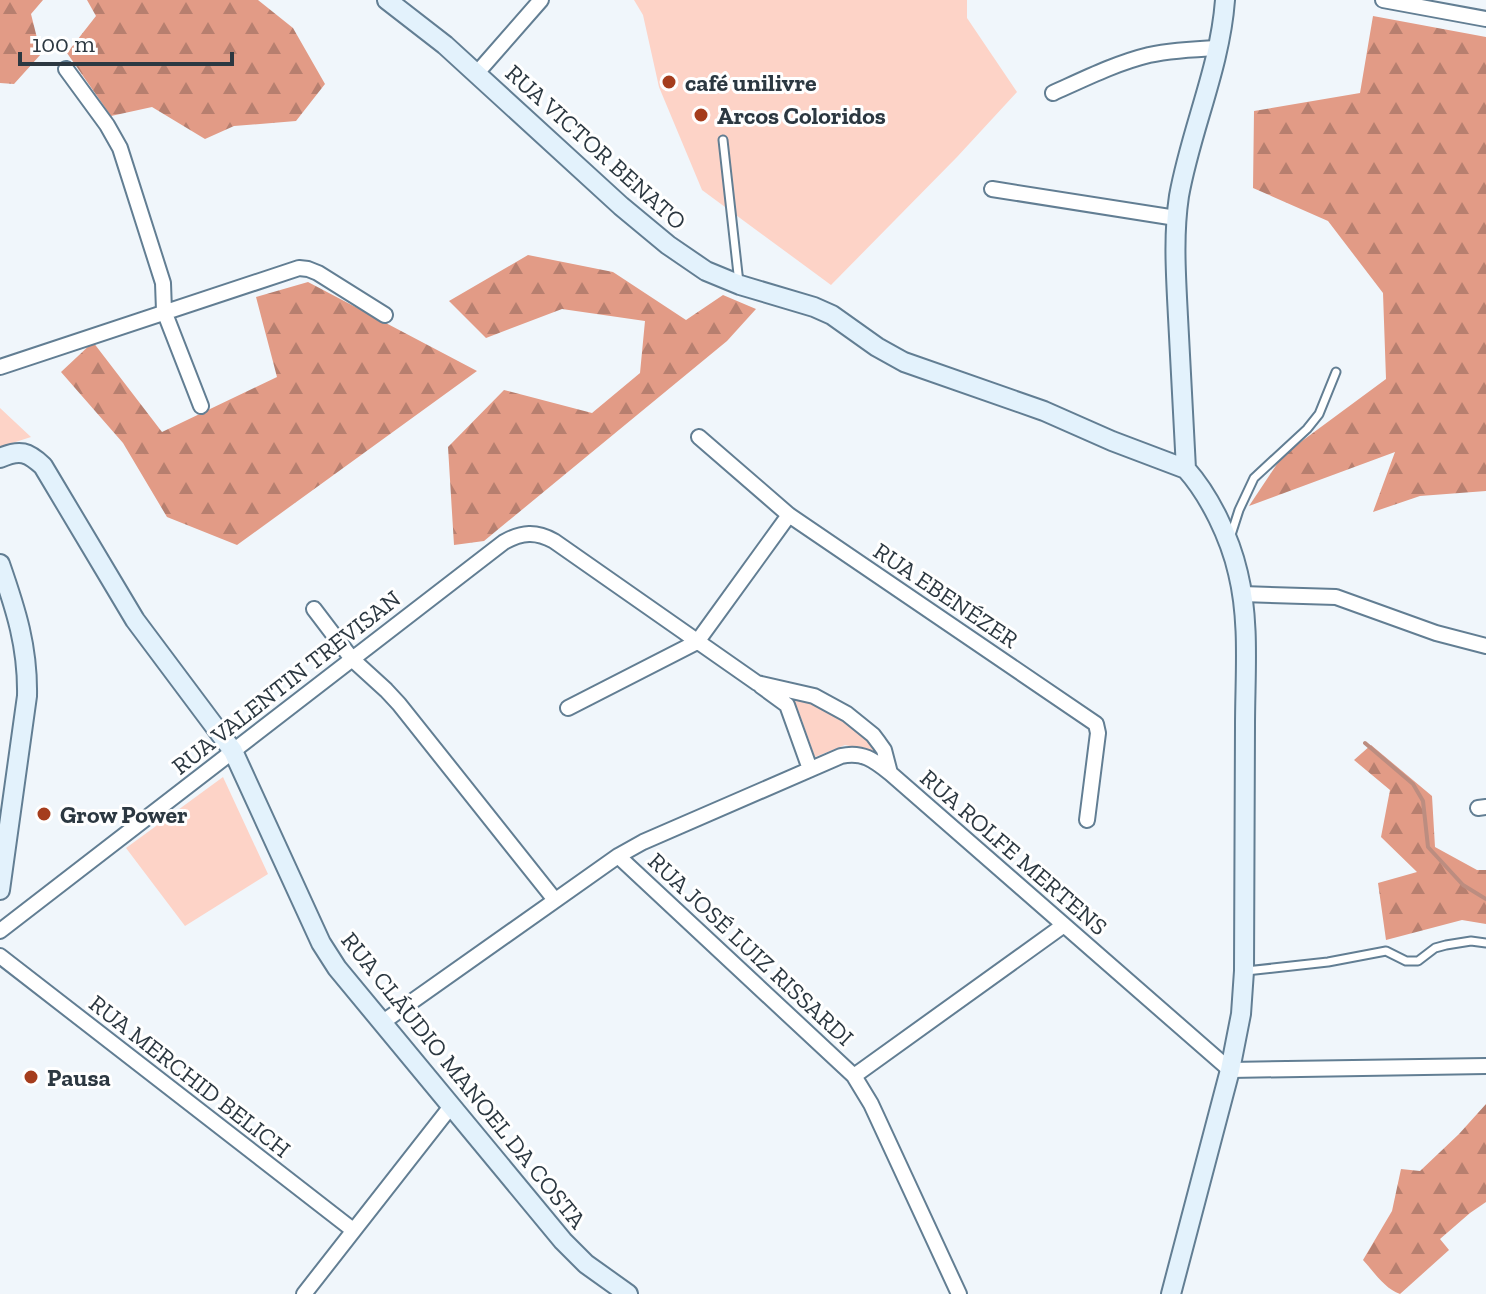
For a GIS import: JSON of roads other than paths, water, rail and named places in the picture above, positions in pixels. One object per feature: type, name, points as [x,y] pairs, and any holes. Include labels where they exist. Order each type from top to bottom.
[{"type":"street","name":"RUA VICTOR BENATO","points":[[387,0],[477,73],[586,176],[647,228],[706,271],[832,315],[904,362],[1044,411],[1186,469]]},
{"type":"street","points":[[477,73],[541,0]]},
{"type":"street","points":[[1171,1294],[1230,1070],[1241,1014],[1244,971],[1245,656],[1242,594],[1229,544],[1204,492],[1186,469],[1176,271],[1176,218],[1184,171],[1219,48],[1225,0]]},
{"type":"street","points":[[1383,0],[1486,19]]},
{"type":"street","points":[[1053,93],[1147,56],[1175,50],[1219,48]]},
{"type":"street","points":[[66,69],[120,148],[163,283],[164,311],[201,406]]},
{"type":"street","points":[[992,189],[1176,218]]},
{"type":"street","points":[[0,367],[299,268],[318,273],[385,315]]},
{"type":"street","name":"RUA EBENÉZER","points":[[699,437],[789,515],[1096,724],[1098,733],[1087,820]]},
{"type":"street","name":"RUA CLÁUDIO MANOEL DA COSTA","points":[[0,458],[20,452],[32,456],[43,466],[135,620],[233,751],[321,943],[337,968],[563,1241],[617,1291]]},
{"type":"street","points":[[568,708],[697,642],[789,515]]},
{"type":"street","name":"RUA VALENTIN TREVISAN","points":[[0,931],[504,542],[526,533]]},
{"type":"street","name":"RUA ROLFE MERTENS","points":[[526,533],[554,541],[757,683],[814,696],[847,714],[879,743],[890,773],[1230,1070]]},
{"type":"street","points":[[0,564],[20,627],[27,672],[27,696],[0,890]]},
{"type":"street","points":[[1242,594],[1336,597],[1436,633],[1486,646]]},
{"type":"street","points":[[314,609],[352,659],[399,704],[555,900]]},
{"type":"street","points":[[757,683],[787,705],[810,769]]},
{"type":"street","points":[[383,1022],[618,856],[643,842],[841,756],[856,754],[874,759],[890,773]]},
{"type":"street","name":"RUA JOSÉ LUIZ RISSARDI","points":[[618,856],[854,1076],[871,1104],[959,1294]]},
{"type":"street","points":[[854,1076],[1064,925]]},
{"type":"street","name":"RUA MERCHID BELICH","points":[[0,956],[353,1230]]},
{"type":"street","points":[[1230,1070],[1486,1066]]},
{"type":"street","points":[[304,1294],[452,1105]]},
{"type":"lane","points":[[723,140],[740,285]]},
{"type":"lane","points":[[1229,544],[1239,510],[1254,478],[1319,414],[1336,372]]},
{"type":"lane","points":[[1244,971],[1328,962],[1386,951],[1406,961],[1418,961],[1435,948],[1471,941],[1486,945]]},
{"type":"waterway","points":[[1365,743],[1413,784],[1423,801],[1428,847],[1463,885],[1486,899]]},
{"type":"place","name":"café unilivre","points":[[669,82]]},
{"type":"place","name":"Arcos Coloridos","points":[[701,115]]},
{"type":"place","name":"Grow Power","points":[[44,814]]},
{"type":"place","name":"Pausa","points":[[31,1077]]}]
